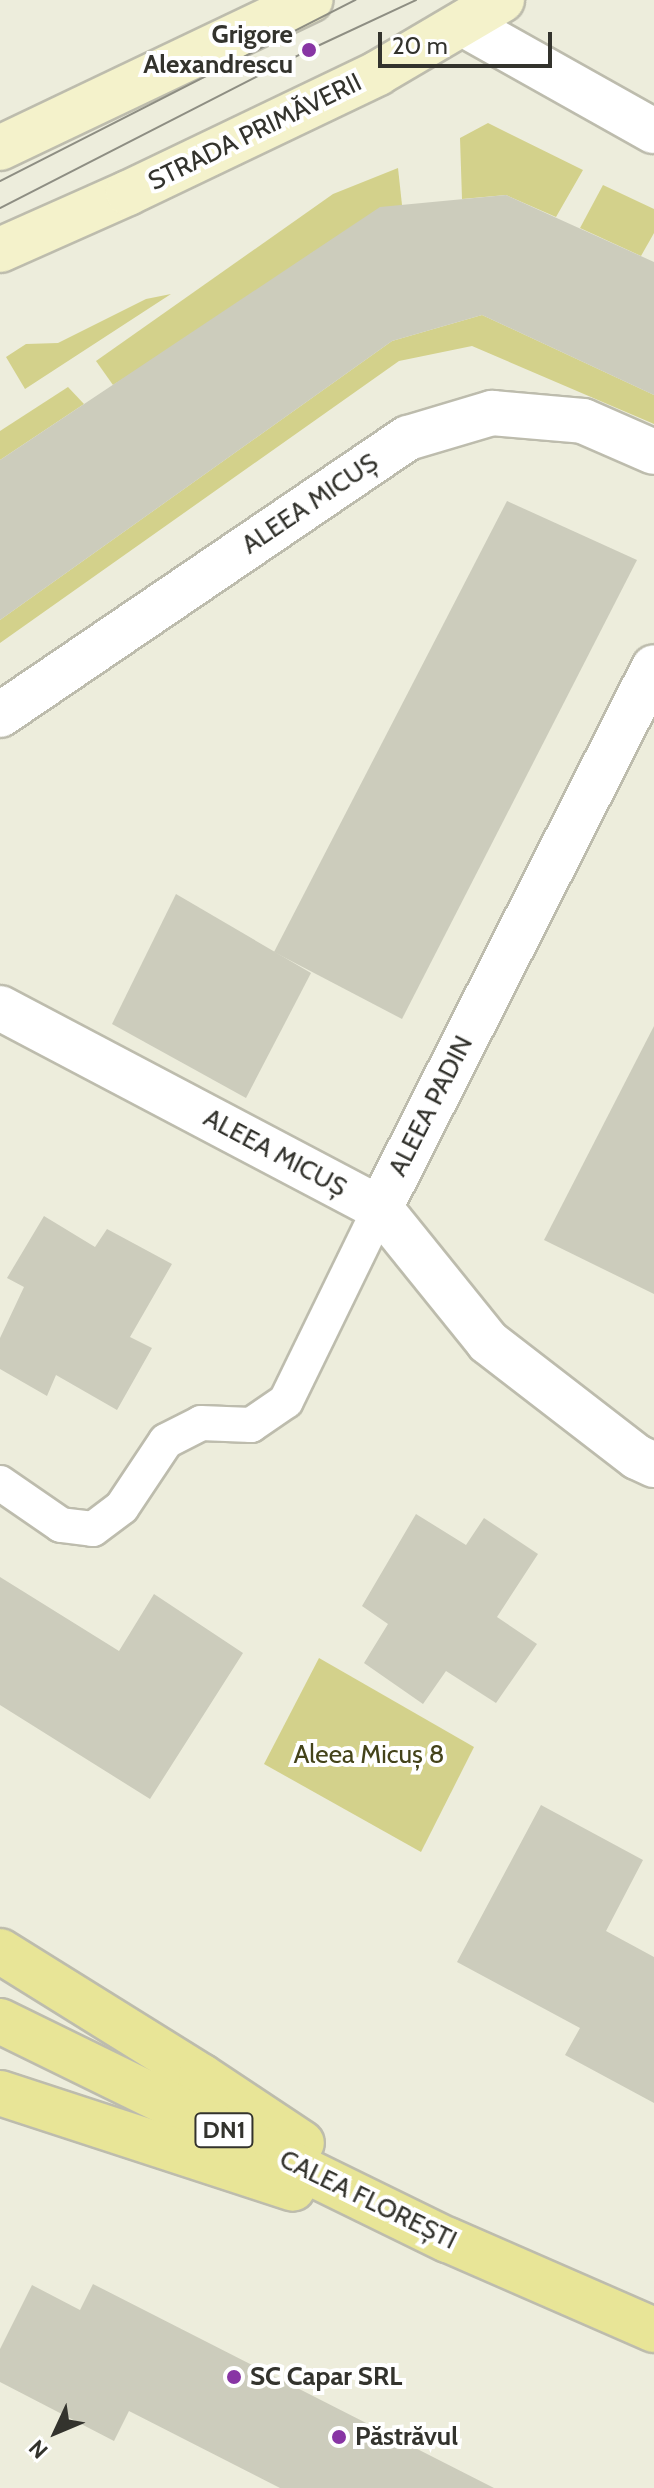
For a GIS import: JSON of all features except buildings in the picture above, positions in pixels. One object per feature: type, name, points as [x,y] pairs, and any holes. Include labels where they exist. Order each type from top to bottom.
[{"type":"main road","points":[[0,148],[310,0]]},
{"type":"main road","name":"STRADA PRIMĂVERII","points":[[0,250],[128,193],[364,79],[502,0]]},
{"type":"main road","points":[[0,1951],[201,2076],[448,2240]]},
{"type":"main road","name":"CALEA FLOREȘTI","points":[[0,2021],[448,2240],[654,2330]]},
{"type":"main road","points":[[0,2093],[448,2240]]},
{"type":"street","points":[[463,24],[654,131]]},
{"type":"street","name":"ALEEA MICUȘ","points":[[0,715],[408,438],[492,413],[583,421],[654,452]]},
{"type":"street","name":"ALEEA PADIN","points":[[654,667],[380,1208],[488,1342],[637,1457],[654,1465]]},
{"type":"street","name":"ALEEA MICUȘ","points":[[0,1008],[380,1208]]},
{"type":"lane","points":[[0,1483],[61,1525],[93,1529],[122,1507],[166,1441],[201,1423],[251,1425],[286,1401],[380,1208]]},
{"type":"green space","points":[[488,123],[583,170],[556,217],[506,195],[462,199],[460,138]]},
{"type":"green space","points":[[398,168],[402,205],[113,385],[96,361],[333,194]]},
{"type":"green space","points":[[603,185],[654,209],[654,233],[641,256],[580,228]]},
{"type":"green space","points":[[171,294],[25,389],[6,357],[26,344],[58,343],[146,299]]},
{"type":"green space","points":[[482,315],[654,395],[654,424],[472,346],[399,361],[0,643],[0,620],[392,341]]},
{"type":"green space","points":[[68,387],[84,404],[0,460],[0,431]]},
{"type":"green space","name":"Aleea Micuș 8","points":[[319,1658],[474,1747],[421,1852],[264,1764]]},
{"type":"tram line","points":[[0,181],[356,0]]},
{"type":"tram line","points":[[0,208],[309,50],[416,0]]},
{"type":"place","name":"Grigore Alexandrescu","points":[[309,50]]},
{"type":"place","name":"SC Capar SRL","points":[[234,2377]]},
{"type":"place","name":"Păstrăvul","points":[[339,2437]]}]
